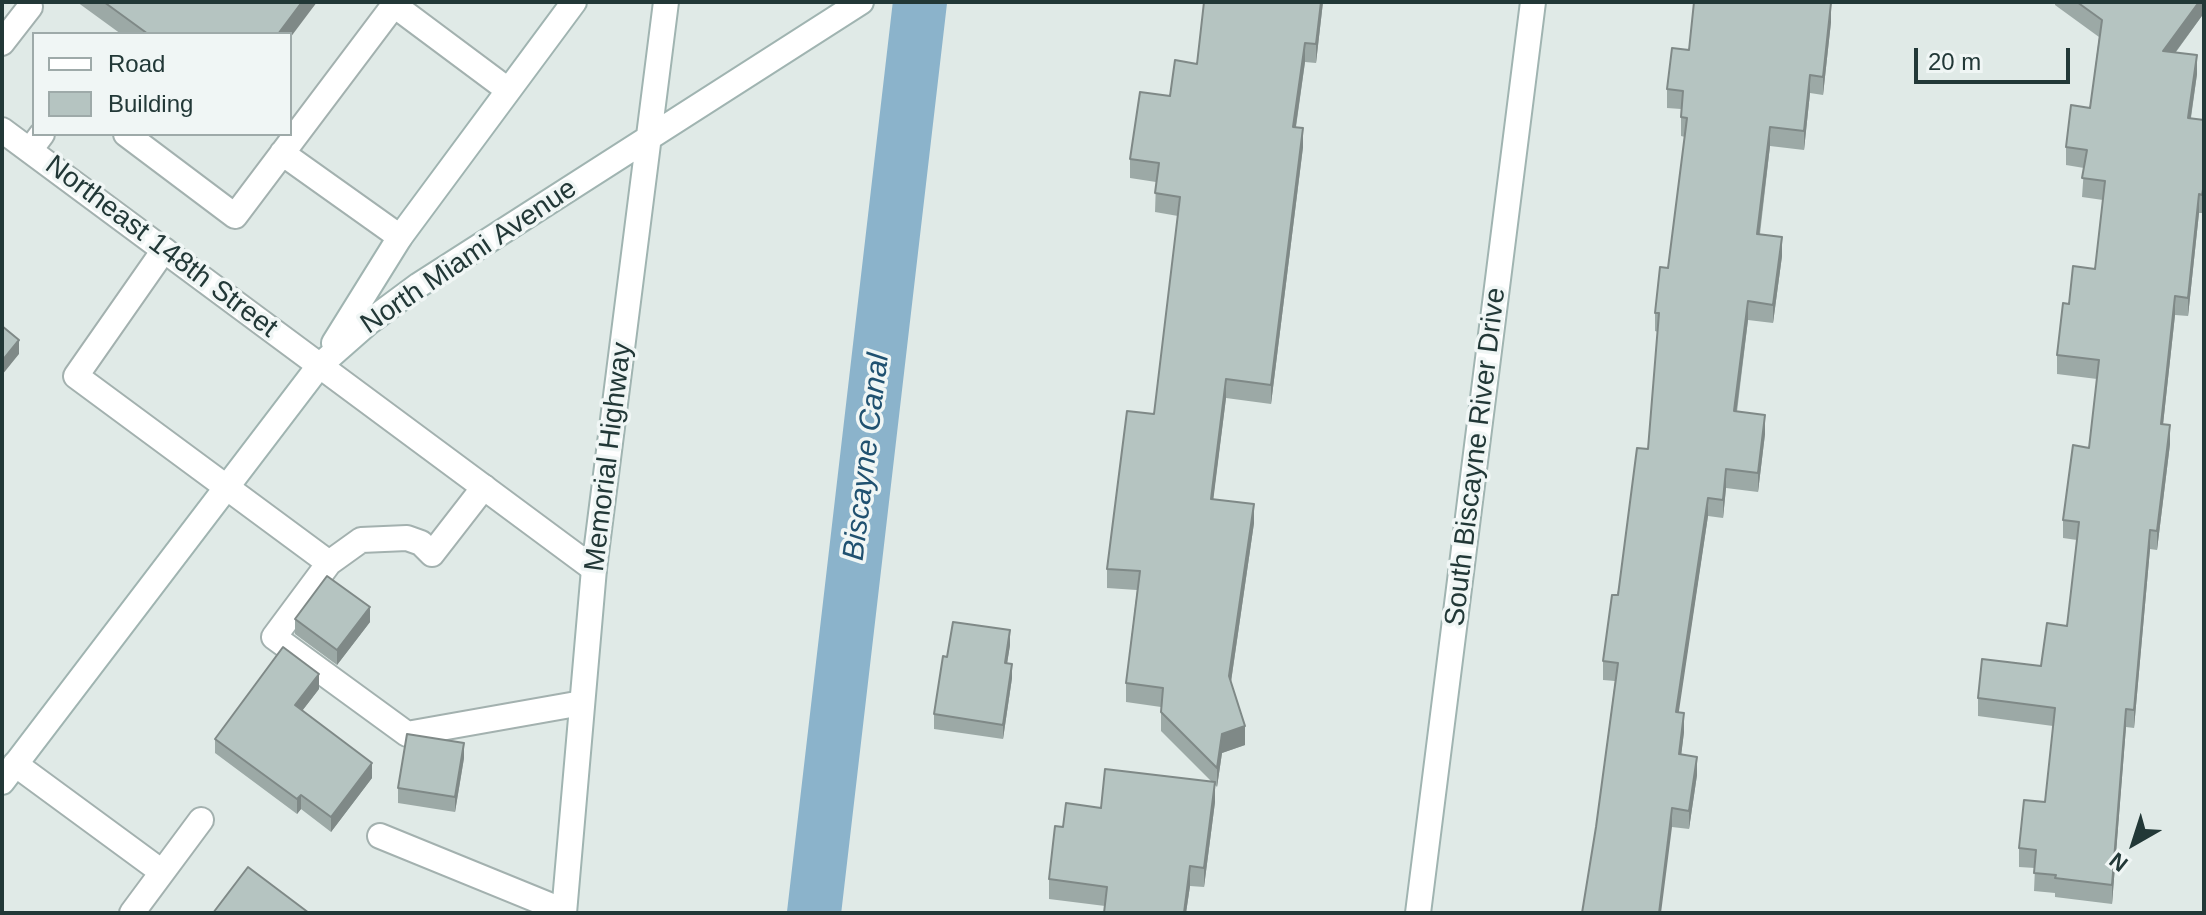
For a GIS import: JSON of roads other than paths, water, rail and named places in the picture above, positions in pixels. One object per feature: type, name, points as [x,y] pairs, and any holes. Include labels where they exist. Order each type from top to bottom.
[{"type":"street","points":[[319,366],[400,237],[574,2]]},
{"type":"street","name":"Memorial Highway","points":[[564,912],[594,569],[666,2]]},
{"type":"street","name":"North Miami Avenue","points":[[9,773],[319,366],[369,322],[419,285],[861,2]]},
{"type":"street","name":"South Biscayne River Drive","points":[[1418,913],[1533,2]]},
{"type":"street","points":[[129,136],[235,216],[394,5],[508,90]]},
{"type":"street","points":[[2,43],[30,7]]},
{"type":"street","name":"Northeast 148th Street","points":[[2,130],[36,142],[164,250],[594,569]]},
{"type":"street","points":[[282,153],[400,237]]},
{"type":"street","points":[[164,250],[76,376],[329,563]]},
{"type":"street","points":[[484,487],[432,554],[421,543],[407,538],[361,540],[329,563],[274,637],[407,734],[582,703]]},
{"type":"street","points":[[9,773],[162,872]]},
{"type":"street","points":[[132,913],[201,820]]},
{"type":"street","points":[[380,836],[564,912]]},
{"type":"waterway","name":"Biscayne Canal","points":[[814,913],[920,2]]}]
